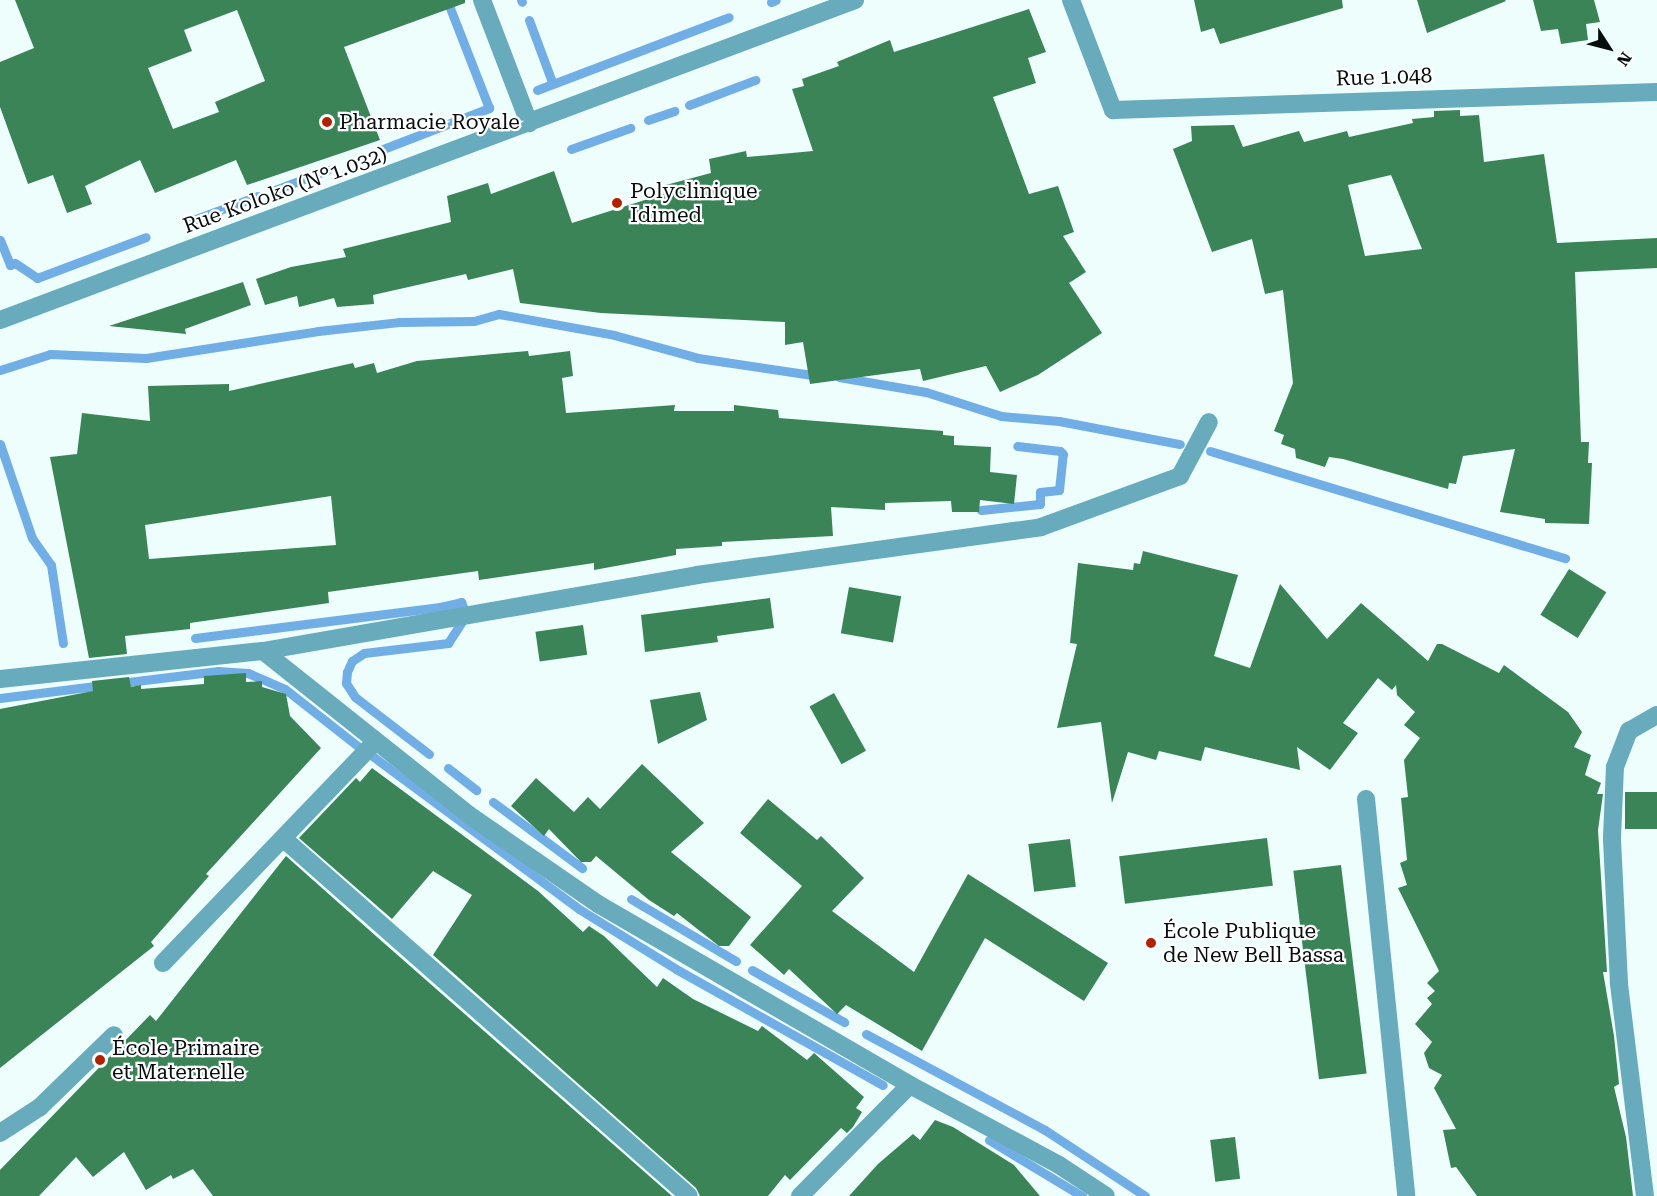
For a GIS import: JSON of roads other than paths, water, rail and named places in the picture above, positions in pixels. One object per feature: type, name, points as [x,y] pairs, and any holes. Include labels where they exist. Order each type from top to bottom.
[{"type":"street","points":[[482,0],[529,123]]},
{"type":"street","name":"Rue Koloko (N°1.032)","points":[[0,320],[855,0]]},
{"type":"street","name":"Rue 1.048","points":[[1071,0],[1113,110],[1657,92]]},
{"type":"street","points":[[0,679],[263,651],[697,575],[1041,527],[1180,476],[1209,422]]},
{"type":"street","points":[[263,651],[375,742],[598,904],[910,1085],[1059,1165],[1106,1196]]},
{"type":"street","points":[[1645,1196],[1619,983],[1612,838],[1615,767],[1629,731],[1657,715]]},
{"type":"street","points":[[163,963],[285,840],[375,742]]},
{"type":"street","points":[[1366,799],[1406,1196]]},
{"type":"street","points":[[285,840],[689,1196]]},
{"type":"street","points":[[0,1133],[40,1107],[114,1035]]},
{"type":"street","points":[[800,1196],[910,1085]]},
{"type":"waterway","points":[[383,149],[489,108],[447,0]]},
{"type":"waterway","points":[[771,2],[776,0]]},
{"type":"waterway","points":[[537,90],[729,17]]},
{"type":"waterway","points":[[529,20],[552,82]]},
{"type":"waterway","points":[[689,105],[755,80]]},
{"type":"waterway","points":[[648,120],[674,111]]},
{"type":"waterway","points":[[571,149],[630,128]]},
{"type":"waterway","points":[[275,190],[327,170]]},
{"type":"waterway","points":[[193,220],[258,196]]},
{"type":"waterway","points":[[0,240],[10,265],[15,263],[37,278],[146,237]]},
{"type":"waterway","points":[[0,370],[50,354],[146,358],[318,331],[399,322],[474,321],[499,314],[614,335],[698,358],[819,376]]},
{"type":"waterway","points":[[839,377],[926,392],[1001,416],[1059,421],[1180,444]]},
{"type":"waterway","points":[[0,444],[32,538],[51,565],[63,643]]},
{"type":"waterway","points":[[981,510],[1040,504],[1040,492],[1059,490],[1063,454],[1060,451],[1017,446]]},
{"type":"waterway","points":[[1210,451],[1565,558]]},
{"type":"waterway","points":[[195,638],[440,607],[461,602],[466,614]]},
{"type":"waterway","points":[[429,754],[355,697],[346,683],[347,672],[352,661],[364,653],[448,643],[465,617]]},
{"type":"waterway","points":[[120,683],[218,671],[248,673],[285,689],[364,751]]},
{"type":"waterway","points":[[0,698],[103,685]]},
{"type":"waterway","points":[[371,755],[579,909],[676,969],[883,1085]]},
{"type":"waterway","points":[[448,768],[476,790]]},
{"type":"waterway","points":[[493,802],[582,868]]},
{"type":"waterway","points":[[631,899],[736,961]]},
{"type":"waterway","points":[[752,970],[844,1022]]},
{"type":"waterway","points":[[866,1034],[1045,1130],[1145,1196]]},
{"type":"waterway","points":[[989,1140],[1082,1196]]},
{"type":"place","name":"Pharmacie Royale","points":[[327,122]]},
{"type":"place","name":"Polyclinique Idimed","points":[[617,203]]},
{"type":"place","name":"École Publique de New Bell Bassa","points":[[1151,943]]},
{"type":"place","name":"École Primaire et Maternelle","points":[[100,1060]]}]
